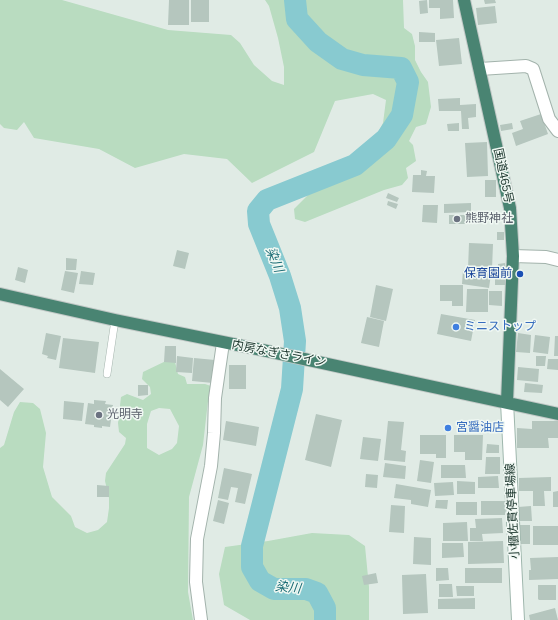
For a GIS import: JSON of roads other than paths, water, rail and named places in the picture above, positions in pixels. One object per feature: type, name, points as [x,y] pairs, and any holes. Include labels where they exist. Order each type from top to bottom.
[{"type":"highway","name":"国道465号","points":[[464,0],[510,208],[513,256],[507,402]]},
{"type":"highway","name":"内房なぎさライン","points":[[0,294],[115,320],[267,351],[558,414]]},
{"type":"street","points":[[480,69],[526,66],[533,69],[549,119],[558,131]]},
{"type":"street","points":[[513,256],[546,257],[558,260]]},
{"type":"street","points":[[201,620],[196,582],[198,539],[212,466],[215,398],[223,343]]},
{"type":"street","name":"小櫃佐貫停車場線","points":[[507,402],[518,620]]},
{"type":"lane","points":[[107,374],[115,320]]},
{"type":"waterway","name":"染川","points":[[295,0],[297,19],[318,42],[342,59],[363,65],[401,68],[408,82],[402,115],[386,139],[355,165],[267,200],[258,211],[259,224],[280,276],[290,308],[295,341],[292,389],[252,546],[252,567],[260,581],[274,589],[306,589],[317,593],[325,608],[325,620]]},
{"type":"place","name":"熊野神社","points":[[457,219]]},
{"type":"place","name":"保育園前","points":[[520,274]]},
{"type":"place","name":"ミニストップ","points":[[456,327]]},
{"type":"place","name":"光明寺","points":[[99,415]]},
{"type":"place","name":"宮醤油店","points":[[448,428]]}]
